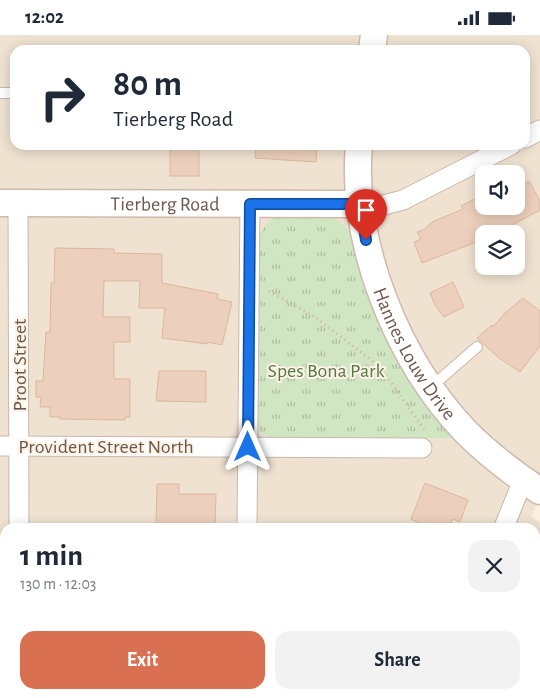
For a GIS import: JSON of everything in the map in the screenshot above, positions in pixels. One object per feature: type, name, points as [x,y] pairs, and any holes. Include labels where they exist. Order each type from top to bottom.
[{"type":"street","name":"Hannes Louw Drive","points":[[359,150],[360,204],[366,240],[384,300],[403,341],[431,387],[466,431],[532,485]]},
{"type":"street","points":[[360,204],[384,205],[403,200],[501,150]]},
{"type":"street","name":"Tierberg Road","points":[[9,203],[360,204]]},
{"type":"street","name":"Proot Street","points":[[9,203],[19,446],[19,523]]},
{"type":"street","points":[[248,523],[250,204]]},
{"type":"street","name":"Provident Street North","points":[[0,446],[248,447],[425,442]]},
{"type":"street","points":[[507,523],[532,485]]},
{"type":"lane","points":[[431,387],[477,347]]},
{"type":"path","points":[[249,280],[318,319],[380,367],[425,442]]},
{"type":"shaded area","points":[[0,35],[540,35],[540,498],[531,516],[540,523],[0,523]]},
{"type":"green space","name":"Spes Bona Park","points":[[312,215],[329,217],[343,224],[347,229],[354,244],[372,306],[391,347],[413,385],[454,438],[273,438],[265,436],[260,431],[257,426],[259,235],[266,224],[277,216]]},
{"type":"building","points":[[170,150],[199,150],[199,176],[170,176]]},
{"type":"building","points":[[256,150],[317,150],[316,162],[255,158]]},
{"type":"building","points":[[529,181],[540,201],[540,210],[514,225],[475,225],[475,242],[422,263],[414,242],[421,239],[417,232],[425,229],[432,222],[463,209],[461,206],[475,199],[475,215],[525,215],[525,183]]},
{"type":"building","points":[[55,248],[114,249],[114,253],[162,254],[162,283],[218,294],[217,299],[232,302],[222,345],[162,338],[165,308],[139,308],[140,281],[104,281],[103,317],[130,317],[130,342],[114,342],[114,379],[130,379],[130,417],[125,417],[125,420],[60,419],[60,417],[50,417],[50,407],[40,407],[41,397],[36,397],[36,381],[43,381],[46,332],[50,332],[51,283],[54,283]]},
{"type":"building","points":[[453,282],[464,307],[444,317],[435,305],[430,293]]},
{"type":"building","points":[[523,298],[540,311],[540,346],[520,372],[499,358],[477,338],[492,325],[493,327],[505,313]]},
{"type":"building","points":[[159,371],[206,371],[206,402],[156,401]]},
{"type":"building","points":[[425,483],[468,500],[460,522],[453,519],[451,523],[420,523],[411,519]]},
{"type":"building","points":[[157,484],[179,484],[179,494],[216,494],[215,523],[156,523]]},
{"type":"route","points":[[248,447],[250,204],[360,204],[366,240]]}]
